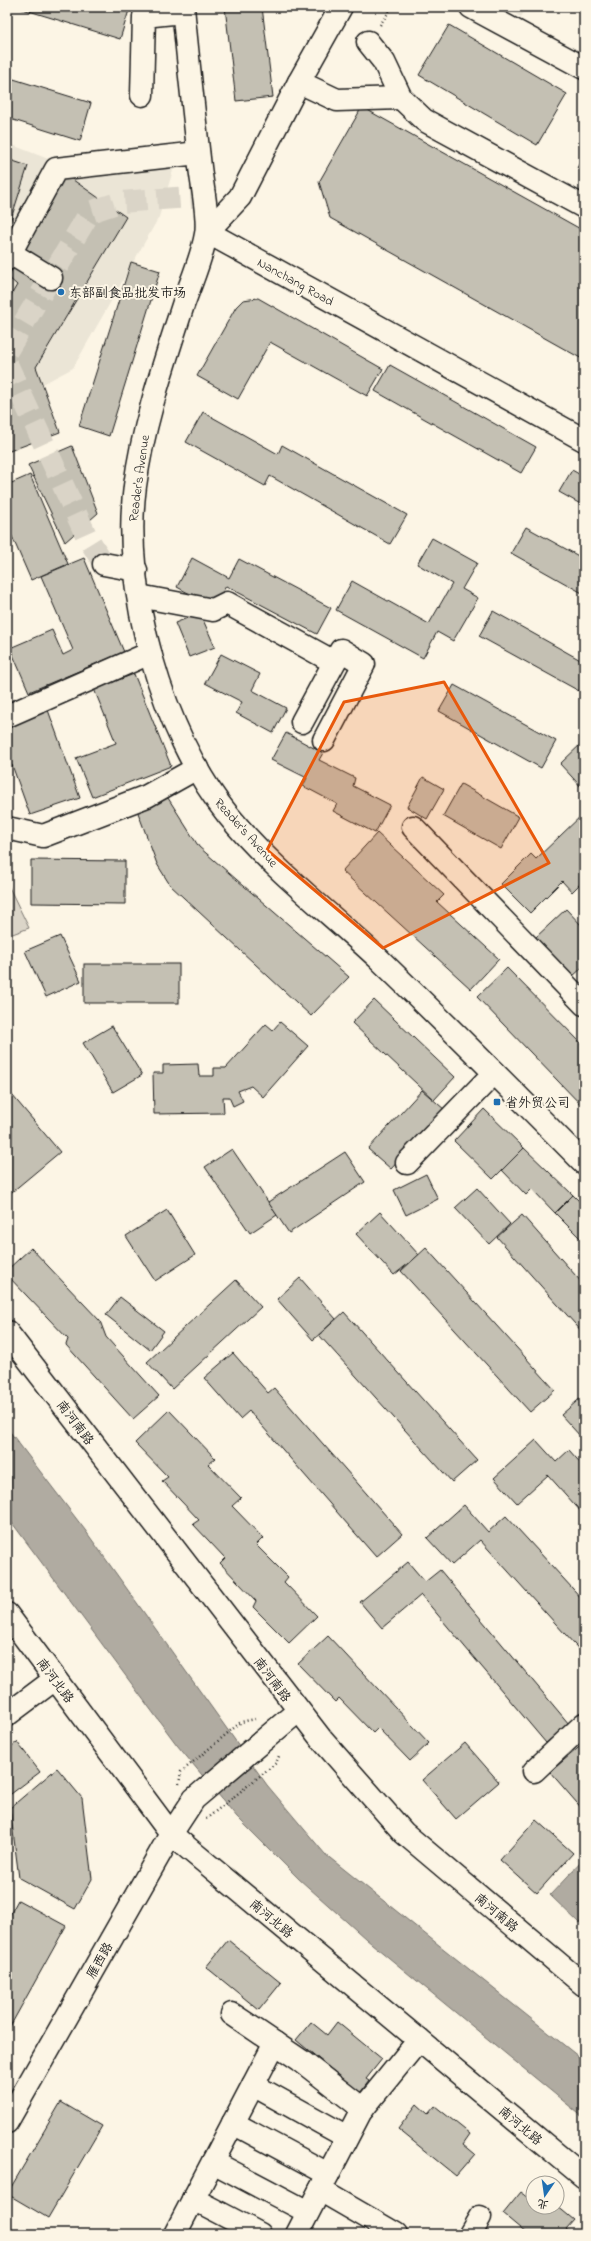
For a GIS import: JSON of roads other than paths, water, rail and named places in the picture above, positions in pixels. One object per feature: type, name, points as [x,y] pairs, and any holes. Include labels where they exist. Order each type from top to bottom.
[{"type":"street","points":[[207,232],[240,197],[299,82],[341,7]]},
{"type":"street","points":[[472,7],[584,68]]},
{"type":"street","points":[[142,95],[143,11],[183,9],[207,232]]},
{"type":"street","points":[[368,42],[384,62],[401,98],[424,120],[584,207]]},
{"type":"street","points":[[299,82],[337,100],[401,98]]},
{"type":"street","points":[[51,278],[8,254],[56,169],[198,153]]},
{"type":"street","name":"Nanchang Road","points":[[207,232],[584,440]]},
{"type":"street","name":"Reader's Avenue","points":[[207,232],[156,390],[140,447],[131,526],[139,596],[150,653],[174,726],[196,768],[227,814],[257,847],[378,959],[584,1163]]},
{"type":"street","points":[[104,564],[136,570]]},
{"type":"street","points":[[139,596],[212,610],[227,603],[334,662]]},
{"type":"street","points":[[302,722],[341,650],[364,664],[324,740]]},
{"type":"street","points":[[7,716],[150,653]]},
{"type":"street","points":[[7,828],[43,836],[147,796],[196,768]]},
{"type":"street","points":[[413,827],[584,1004]]},
{"type":"street","points":[[407,1163],[494,1073]]},
{"type":"street","name":"南河南路","points":[[7,1332],[298,1711],[404,1833],[584,1985]]},
{"type":"street","name":"南河北路","points":[[7,1614],[171,1834],[584,2178]]},
{"type":"street","points":[[7,1715],[55,1679]]},
{"type":"street","name":"雁西路","points":[[7,2122],[171,1834],[194,1799],[298,1711]]},
{"type":"street","points":[[534,1771],[584,1724]]},
{"type":"street","points":[[232,2014],[275,2043],[363,2109]]},
{"type":"street","points":[[213,2162],[304,2227],[324,2182],[363,2109],[419,2040]]},
{"type":"street","points":[[175,2234],[275,2043]]},
{"type":"street","points":[[253,2085],[348,2137]]},
{"type":"street","points":[[233,2123],[324,2182],[396,2234]]},
{"type":"street","points":[[193,2199],[260,2234]]},
{"type":"tunnel","points":[[7,351],[90,212],[120,202],[203,196]]},
{"type":"tunnel","points":[[7,364],[86,535],[104,564]]},
{"type":"place","name":"东部副食品批发市场","points":[[61,292]]},
{"type":"place","name":"省外贸公司","points":[[497,1102]]}]
